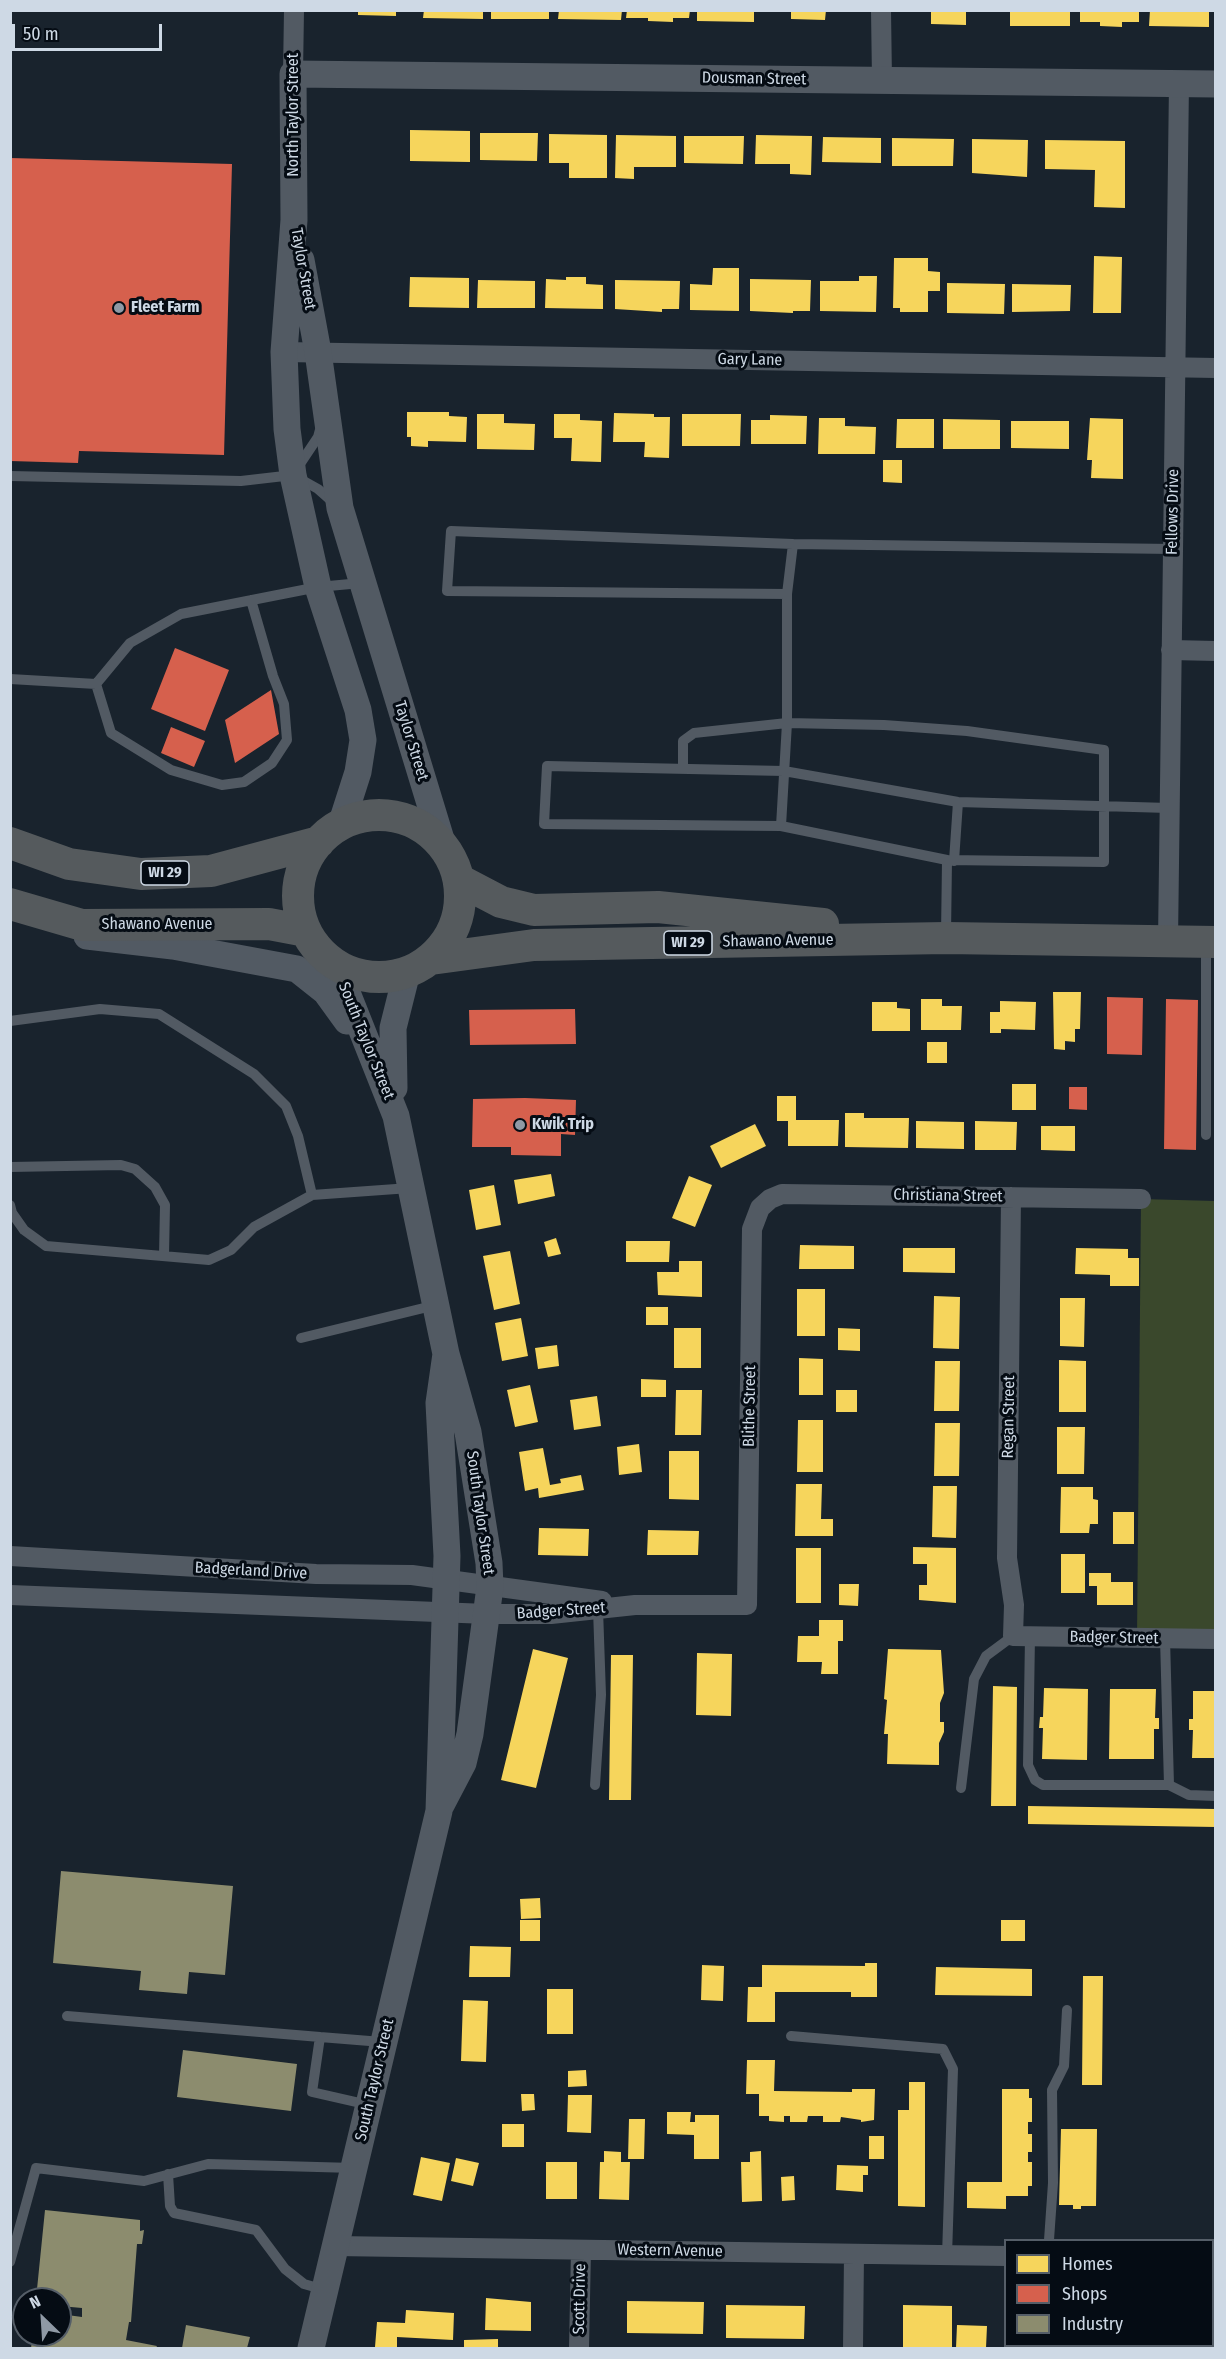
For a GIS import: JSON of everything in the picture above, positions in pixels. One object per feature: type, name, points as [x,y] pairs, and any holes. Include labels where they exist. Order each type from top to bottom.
[{"type":"main road","name":"WI 29","points":[[10,843],[69,864],[141,874],[211,872],[330,833],[368,816],[396,817],[422,827],[443,846],[453,862],[459,880],[460,902],[456,923],[446,943],[419,966],[383,977],[359,975],[336,965],[318,950],[306,931],[299,908],[299,884],[306,861],[330,833]]},
{"type":"main road","name":"Shawano Avenue","points":[[459,880],[501,902],[534,910],[658,907],[946,938]]},
{"type":"main road","name":"Shawano Avenue","points":[[10,904],[82,925],[269,924],[306,931]]},
{"type":"main road","name":"Shawano Avenue","points":[[419,966],[534,945],[946,938],[1211,942]]},
{"type":"street","name":"North Taylor Street","points":[[294,10],[294,220]]},
{"type":"street","points":[[881,10],[882,80]]},
{"type":"street","name":"Dousman Street","points":[[293,74],[1215,84]]},
{"type":"street","name":"Fellows Drive","points":[[1168,941],[1179,83]]},
{"type":"street","name":"Taylor Street","points":[[294,220],[284,352],[287,429],[293,475],[318,587],[358,710],[363,740],[358,772],[330,833]]},
{"type":"street","name":"Taylor Street","points":[[294,220],[318,352],[340,508],[443,846]]},
{"type":"street","name":"Gary Lane","points":[[284,352],[1215,368]]},
{"type":"street","points":[[1172,650],[1215,651]]},
{"type":"street","points":[[10,909],[27,921],[51,929],[246,958],[297,969],[326,992],[377,1064]]},
{"type":"street","name":"South Taylor Street","points":[[336,965],[396,1116],[446,1354],[468,1432],[489,1563],[490,1587],[487,1614],[468,1743],[463,1763],[439,1810]]},
{"type":"street","name":"South Taylor Street","points":[[396,1116],[393,1028],[419,966]]},
{"type":"street","name":"Christiana Street","points":[[760,1208],[782,1194],[1140,1199]]},
{"type":"street","name":"Regan Street","points":[[1011,1197],[1007,1558],[1014,1605],[1022,1636]]},
{"type":"street","name":"Blithe Street","points":[[747,1605],[752,1229],[760,1208]]},
{"type":"street","name":"South Taylor Street","points":[[311,2349],[439,1810],[444,1580],[447,1556],[439,1403],[446,1354]]},
{"type":"street","name":"Badgerland Drive","points":[[10,1556],[315,1574],[412,1575],[490,1587]]},
{"type":"street","name":"Badger Street","points":[[490,1587],[635,1605]]},
{"type":"street","name":"Badgerland Drive","points":[[10,1595],[444,1610],[487,1614]]},
{"type":"street","name":"Badger Street","points":[[487,1614],[551,1614],[635,1605],[747,1605]]},
{"type":"street","name":"Badger Street","points":[[1022,1636],[1215,1639]]},
{"type":"street","name":"Western Avenue","points":[[335,2246],[1004,2256]]},
{"type":"street","name":"Scott Drive","points":[[579,2349],[581,2250]]},
{"type":"street","points":[[853,2349],[854,2254]]},
{"type":"lane","points":[[293,475],[318,437],[325,410]]},
{"type":"lane","points":[[10,476],[241,481],[293,475],[318,489],[340,508]]},
{"type":"lane","points":[[787,594],[447,591],[451,531],[793,544],[1173,549]]},
{"type":"lane","points":[[781,826],[787,723],[787,594],[793,544]]},
{"type":"lane","points":[[96,684],[130,643],[181,614],[318,587],[362,583]]},
{"type":"lane","points":[[96,684],[111,733],[171,770],[222,785],[244,782],[272,763],[287,741],[284,704],[273,676],[251,600]]},
{"type":"lane","points":[[10,679],[96,684]]},
{"type":"lane","points":[[683,769],[683,741],[694,733],[787,723],[884,725],[955,730],[1104,750],[1105,807],[1104,862],[950,861],[781,826],[544,824],[547,766],[683,769],[784,771],[958,802],[1105,807],[1169,808]]},
{"type":"lane","points":[[946,938],[950,861],[958,802]]},
{"type":"lane","points":[[1206,1135],[1211,942]]},
{"type":"lane","points":[[10,1021],[100,1009],[159,1014],[254,1074],[286,1106],[298,1136],[312,1195]]},
{"type":"lane","points":[[10,1167],[121,1165],[135,1169],[155,1187],[165,1205],[164,1256]]},
{"type":"lane","points":[[10,1205],[12,1213],[24,1230],[46,1246],[209,1260],[231,1250],[254,1227],[312,1195],[411,1188]]},
{"type":"lane","points":[[301,1338],[436,1305]]},
{"type":"lane","points":[[595,1785],[601,1695],[598,1609]]},
{"type":"lane","points":[[961,1788],[974,1679],[986,1656],[1022,1636],[1028,1765],[1035,1780],[1043,1785],[1169,1785],[1189,1795],[1215,1796]]},
{"type":"lane","points":[[1165,1638],[1169,1785]]},
{"type":"lane","points":[[1049,2239],[1053,2183],[1053,2090],[1064,2066],[1067,2010]]},
{"type":"lane","points":[[67,2016],[384,2043]]},
{"type":"lane","points":[[791,2036],[943,2049],[953,2069],[947,2256]]},
{"type":"lane","points":[[320,2037],[312,2092],[369,2105]]},
{"type":"lane","points":[[10,2262],[36,2168],[144,2181],[208,2164],[354,2168]]},
{"type":"lane","points":[[168,2174],[170,2206],[174,2213],[256,2230],[285,2269],[304,2284],[325,2290]]},
{"type":"green space","points":[[1141,1199],[1215,1201],[1215,1639],[1137,1638]]},
{"type":"building: Homes","points":[[358,10],[396,10],[396,16],[358,15]]},
{"type":"building: Homes","points":[[424,10],[483,10],[483,19],[423,18]]},
{"type":"building: Homes","points":[[491,10],[549,10],[549,19],[491,19]]},
{"type":"building: Homes","points":[[559,10],[622,10],[621,20],[558,19]]},
{"type":"building: Homes","points":[[627,10],[690,10],[689,18],[673,18],[673,22],[648,21],[648,18],[626,18]]},
{"type":"building: Homes","points":[[697,10],[754,10],[754,22],[697,21]]},
{"type":"building: Homes","points":[[791,10],[826,10],[825,20],[791,19]]},
{"type":"building: Homes","points":[[931,10],[966,10],[966,25],[931,24]]},
{"type":"building: Homes","points":[[1010,10],[1070,10],[1070,26],[1010,26]]},
{"type":"building: Homes","points":[[1080,10],[1139,10],[1139,22],[1122,22],[1122,27],[1100,26],[1100,22],[1080,22]]},
{"type":"building: Homes","points":[[1150,10],[1209,10],[1209,27],[1149,26]]},
{"type":"building: Homes","points":[[410,130],[470,131],[470,162],[410,161]]},
{"type":"building: Homes","points":[[480,133],[538,133],[537,161],[480,160]]},
{"type":"building: Homes","points":[[549,134],[607,135],[607,178],[569,178],[569,163],[549,163]]},
{"type":"building: Homes","points":[[616,135],[676,136],[676,167],[634,167],[634,179],[615,178]]},
{"type":"building: Homes","points":[[756,135],[812,136],[811,175],[790,174],[790,164],[755,164]]},
{"type":"building: Homes","points":[[684,136],[744,136],[743,164],[684,163]]},
{"type":"building: Homes","points":[[823,137],[881,138],[881,163],[822,162]]},
{"type":"building: Homes","points":[[892,138],[954,139],[953,166],[892,166]]},
{"type":"building: Homes","points":[[972,139],[1028,140],[1027,177],[972,173]]},
{"type":"building: Homes","points":[[1045,140],[1125,141],[1125,208],[1094,207],[1095,170],[1045,169]]},
{"type":"building: Homes","points":[[1094,256],[1122,257],[1121,313],[1093,313]]},
{"type":"building: Homes","points":[[894,258],[928,258],[928,271],[940,272],[940,291],[928,291],[928,312],[900,312],[900,308],[893,308]]},
{"type":"building: Homes","points":[[713,268],[739,268],[739,311],[690,310],[690,284],[712,285]]},
{"type":"building: Homes","points":[[859,276],[877,276],[876,312],[820,311],[820,281],[859,281]]},
{"type":"building: Homes","points":[[410,277],[469,278],[469,308],[409,307]]},
{"type":"building: Homes","points":[[566,277],[586,277],[586,284],[603,285],[603,309],[545,308],[546,279],[566,280]]},
{"type":"building: Homes","points":[[750,279],[811,280],[810,311],[793,311],[793,313],[750,311]]},
{"type":"building: Homes","points":[[478,280],[535,281],[535,308],[477,308]]},
{"type":"building: Homes","points":[[615,280],[680,281],[679,309],[662,309],[662,312],[615,309]]},
{"type":"building: Homes","points":[[947,283],[1005,284],[1004,314],[947,313]]},
{"type":"building: Homes","points":[[1012,284],[1071,285],[1070,311],[1012,312]]},
{"type":"building: Homes","points":[[407,412],[449,412],[449,416],[467,417],[466,442],[428,441],[428,447],[411,446],[411,437],[407,437]]},
{"type":"building: Homes","points":[[614,413],[654,414],[654,417],[670,417],[669,458],[644,457],[645,442],[613,442]]},
{"type":"building: Homes","points":[[477,414],[504,414],[504,423],[535,424],[534,450],[477,449]]},
{"type":"building: Homes","points":[[554,414],[580,414],[580,420],[602,421],[601,462],[571,461],[572,438],[554,438]]},
{"type":"building: Homes","points":[[682,414],[741,414],[740,446],[682,446]]},
{"type":"building: Homes","points":[[770,415],[807,416],[806,444],[751,444],[751,420],[770,420]]},
{"type":"building: Homes","points":[[819,418],[845,418],[845,426],[876,427],[875,454],[818,454]]},
{"type":"building: Homes","points":[[1090,418],[1123,419],[1123,479],[1091,478],[1092,460],[1087,460]]},
{"type":"building: Homes","points":[[897,419],[934,419],[934,448],[896,448]]},
{"type":"building: Homes","points":[[943,419],[1000,420],[1000,449],[943,449]]},
{"type":"building: Homes","points":[[1011,421],[1069,421],[1069,449],[1011,448]]},
{"type":"building: Homes","points":[[883,460],[902,460],[902,483],[883,482]]},
{"type":"building: Homes","points":[[1053,992],[1081,992],[1080,1029],[1075,1029],[1075,1042],[1065,1041],[1065,1050],[1054,1049]]},
{"type":"building: Homes","points":[[921,999],[942,999],[942,1006],[962,1006],[961,1030],[921,1030]]},
{"type":"building: Homes","points":[[1000,1001],[1036,1002],[1035,1030],[1001,1029],[1001,1033],[990,1033],[990,1012],[1000,1012]]},
{"type":"building: Homes","points":[[872,1002],[897,1002],[897,1008],[910,1009],[910,1031],[872,1031]]},
{"type":"building: Homes","points":[[927,1042],[947,1042],[947,1063],[927,1063]]},
{"type":"building: Homes","points":[[1012,1084],[1036,1084],[1036,1110],[1012,1110]]},
{"type":"building: Homes","points":[[777,1096],[796,1096],[796,1120],[839,1120],[838,1146],[788,1146],[788,1121],[777,1121]]},
{"type":"building: Homes","points":[[845,1113],[864,1113],[864,1118],[909,1118],[908,1148],[845,1147]]},
{"type":"building: Homes","points":[[916,1121],[964,1122],[964,1149],[916,1148]]},
{"type":"building: Homes","points":[[975,1121],[1017,1122],[1016,1150],[975,1150]]},
{"type":"building: Homes","points":[[755,1124],[766,1146],[721,1168],[710,1146]]},
{"type":"building: Homes","points":[[1041,1126],[1075,1126],[1075,1151],[1041,1150]]},
{"type":"building: Homes","points":[[551,1174],[555,1196],[518,1204],[514,1180]]},
{"type":"building: Homes","points":[[689,1176],[712,1185],[695,1227],[672,1218]]},
{"type":"building: Homes","points":[[494,1185],[501,1225],[476,1230],[469,1190]]},
{"type":"building: Homes","points":[[556,1238],[561,1254],[548,1257],[544,1242]]},
{"type":"building: Homes","points":[[626,1241],[670,1241],[669,1262],[626,1262]]},
{"type":"building: Homes","points":[[800,1245],[854,1246],[854,1269],[799,1269]]},
{"type":"building: Homes","points":[[903,1248],[955,1248],[955,1273],[903,1272]]},
{"type":"building: Homes","points":[[1076,1248],[1128,1249],[1128,1258],[1139,1258],[1139,1286],[1110,1286],[1110,1275],[1075,1274]]},
{"type":"building: Homes","points":[[510,1251],[520,1304],[494,1310],[483,1256]]},
{"type":"building: Homes","points":[[679,1261],[702,1261],[702,1297],[658,1295],[657,1272],[679,1272]]},
{"type":"building: Homes","points":[[797,1289],[825,1289],[825,1336],[797,1336]]},
{"type":"building: Homes","points":[[934,1296],[960,1297],[959,1349],[933,1348]]},
{"type":"building: Homes","points":[[1060,1298],[1085,1298],[1084,1347],[1060,1346]]},
{"type":"building: Homes","points":[[646,1307],[668,1307],[668,1325],[646,1325]]},
{"type":"building: Homes","points":[[521,1318],[528,1356],[502,1361],[495,1323]]},
{"type":"building: Homes","points":[[674,1328],[701,1328],[701,1368],[674,1368]]},
{"type":"building: Homes","points":[[838,1328],[860,1329],[860,1351],[838,1350]]},
{"type":"building: Homes","points":[[557,1345],[559,1366],[538,1369],[535,1348]]},
{"type":"building: Homes","points":[[799,1358],[823,1359],[823,1395],[799,1395]]},
{"type":"building: Homes","points":[[1059,1360],[1086,1361],[1086,1412],[1059,1412]]},
{"type":"building: Homes","points":[[935,1361],[960,1361],[959,1411],[934,1411]]},
{"type":"building: Homes","points":[[641,1379],[666,1380],[666,1397],[641,1397]]},
{"type":"building: Homes","points":[[530,1385],[538,1422],[515,1427],[507,1390]]},
{"type":"building: Homes","points":[[676,1390],[702,1390],[701,1435],[675,1435]]},
{"type":"building: Homes","points":[[836,1390],[857,1390],[857,1412],[836,1412]]},
{"type":"building: Homes","points":[[597,1396],[601,1426],[574,1430],[570,1400]]},
{"type":"building: Homes","points":[[798,1420],[823,1420],[823,1472],[797,1472]]},
{"type":"building: Homes","points":[[935,1423],[960,1423],[959,1476],[934,1476]]},
{"type":"building: Homes","points":[[1057,1427],[1085,1427],[1084,1474],[1057,1474]]},
{"type":"building: Homes","points":[[639,1444],[642,1472],[619,1475],[617,1447]]},
{"type":"building: Homes","points":[[543,1448],[550,1485],[561,1483],[560,1479],[581,1475],[584,1490],[539,1498],[538,1488],[525,1491],[519,1452]]},
{"type":"building: Homes","points":[[669,1451],[699,1451],[699,1500],[669,1499]]},
{"type":"building: Homes","points":[[796,1484],[822,1484],[821,1519],[833,1519],[833,1536],[795,1536]]},
{"type":"building: Homes","points":[[933,1486],[957,1486],[956,1538],[932,1537]]},
{"type":"building: Homes","points":[[1061,1487],[1093,1487],[1093,1499],[1098,1500],[1098,1524],[1090,1524],[1089,1533],[1060,1533]]},
{"type":"building: Homes","points":[[1113,1512],[1134,1512],[1134,1544],[1113,1544]]},
{"type":"building: Homes","points":[[539,1528],[589,1529],[588,1556],[538,1555]]},
{"type":"building: Homes","points":[[648,1530],[699,1531],[698,1555],[647,1555]]},
{"type":"building: Homes","points":[[913,1547],[956,1548],[956,1603],[919,1600],[919,1585],[927,1585],[927,1564],[913,1564]]},
{"type":"building: Homes","points":[[796,1548],[821,1548],[821,1603],[796,1603]]},
{"type":"building: Homes","points":[[1061,1554],[1085,1554],[1085,1593],[1061,1593]]},
{"type":"building: Homes","points":[[1089,1573],[1111,1573],[1111,1582],[1133,1582],[1133,1605],[1097,1605],[1097,1586],[1089,1586]]},
{"type":"building: Homes","points":[[839,1584],[859,1584],[858,1606],[839,1605]]},
{"type":"building: Homes","points":[[819,1620],[843,1620],[843,1641],[838,1641],[838,1674],[821,1674],[822,1662],[797,1662],[798,1636],[819,1636]]},
{"type":"building: Homes","points":[[533,1649],[568,1658],[536,1788],[501,1780]]},
{"type":"building: Homes","points":[[888,1649],[941,1650],[944,1693],[940,1703],[940,1722],[944,1722],[944,1732],[939,1743],[939,1765],[887,1764],[888,1734],[884,1734],[887,1700],[884,1699]]},
{"type":"building: Homes","points":[[697,1653],[732,1654],[731,1716],[696,1715]]},
{"type":"building: Homes","points":[[611,1655],[633,1655],[631,1800],[609,1800]]},
{"type":"building: Homes","points":[[993,1686],[1017,1687],[1016,1806],[991,1806]]},
{"type":"building: Homes","points":[[1044,1688],[1088,1689],[1087,1760],[1042,1759],[1043,1728],[1039,1728],[1040,1717],[1043,1717]]},
{"type":"building: Homes","points":[[1110,1689],[1156,1689],[1155,1718],[1159,1718],[1159,1729],[1154,1729],[1154,1759],[1109,1759]]},
{"type":"building: Homes","points":[[1193,1691],[1216,1691],[1216,1758],[1192,1758],[1193,1730],[1189,1730],[1189,1719],[1193,1719]]},
{"type":"building: Homes","points":[[1028,1806],[1216,1809],[1216,1827],[1028,1824]]},
{"type":"building: Homes","points":[[540,1898],[541,1918],[521,1919],[520,1899]]},
{"type":"building: Homes","points":[[520,1920],[540,1920],[540,1941],[520,1941]]},
{"type":"building: Homes","points":[[1001,1920],[1025,1920],[1025,1941],[1001,1941]]},
{"type":"building: Homes","points":[[470,1946],[511,1947],[510,1977],[469,1977]]},
{"type":"building: Homes","points":[[865,1963],[877,1963],[877,1997],[851,1997],[851,1992],[775,1992],[775,2022],[747,2022],[748,1987],[762,1987],[762,1965],[865,1966]]},
{"type":"building: Homes","points":[[702,1965],[724,1966],[723,2001],[701,2000]]},
{"type":"building: Homes","points":[[936,1967],[1032,1969],[1032,1996],[935,1995]]},
{"type":"building: Homes","points":[[1083,1976],[1103,1976],[1102,2085],[1082,2085]]},
{"type":"building: Homes","points":[[547,1989],[573,1989],[573,2034],[547,2034]]},
{"type":"building: Homes","points":[[463,2000],[488,2001],[486,2062],[461,2061]]},
{"type":"building: Homes","points":[[747,2060],[775,2060],[774,2091],[852,2092],[852,2089],[875,2089],[874,2120],[861,2122],[861,2120],[841,2117],[840,2122],[823,2122],[823,2116],[808,2116],[807,2122],[790,2122],[790,2116],[784,2116],[784,2122],[769,2121],[769,2116],[759,2116],[759,2094],[746,2094]]},
{"type":"building: Homes","points":[[586,2070],[587,2086],[568,2087],[568,2071]]},
{"type":"building: Homes","points":[[909,2082],[925,2082],[925,2207],[898,2206],[898,2110],[909,2110]]},
{"type":"building: Homes","points":[[1002,2089],[1029,2089],[1029,2098],[1032,2098],[1032,2122],[1028,2122],[1028,2134],[1032,2134],[1032,2152],[1028,2152],[1028,2162],[1032,2162],[1032,2186],[1028,2186],[1028,2196],[1006,2196],[1006,2209],[967,2208],[967,2182],[1002,2182]]},
{"type":"building: Homes","points":[[521,2094],[534,2094],[535,2110],[522,2111]]},
{"type":"building: Homes","points":[[568,2095],[592,2095],[591,2133],[567,2132]]},
{"type":"building: Homes","points":[[667,2112],[691,2112],[690,2122],[695,2122],[695,2115],[719,2115],[719,2159],[694,2159],[694,2135],[667,2134]]},
{"type":"building: Homes","points":[[629,2119],[645,2119],[644,2159],[628,2159]]},
{"type":"building: Homes","points":[[502,2124],[524,2124],[524,2147],[502,2147]]},
{"type":"building: Homes","points":[[1061,2129],[1097,2129],[1096,2206],[1081,2206],[1081,2209],[1073,2209],[1073,2205],[1059,2205]]},
{"type":"building: Homes","points":[[869,2136],[884,2136],[884,2159],[869,2159]]},
{"type":"building: Homes","points":[[604,2151],[621,2152],[621,2162],[630,2162],[629,2200],[599,2199],[600,2162],[604,2162]]},
{"type":"building: Homes","points":[[761,2151],[762,2201],[742,2202],[741,2162],[750,2162],[750,2152]]},
{"type":"building: Homes","points":[[421,2157],[450,2163],[442,2201],[413,2195]]},
{"type":"building: Homes","points":[[456,2158],[479,2163],[473,2186],[451,2181]]},
{"type":"building: Homes","points":[[546,2162],[577,2162],[577,2199],[546,2199]]},
{"type":"building: Homes","points":[[837,2165],[868,2166],[868,2175],[863,2175],[863,2192],[836,2190]]},
{"type":"building: Homes","points":[[794,2176],[795,2200],[782,2201],[781,2177]]},
{"type":"building: Homes","points":[[486,2298],[531,2302],[531,2331],[485,2330]]},
{"type":"building: Homes","points":[[627,2301],[704,2302],[703,2334],[627,2333]]},
{"type":"building: Homes","points":[[726,2305],[805,2306],[804,2339],[726,2338]]},
{"type":"building: Homes","points":[[903,2305],[952,2306],[952,2348],[903,2348]]},
{"type":"building: Homes","points":[[1214,2309],[1216,2309],[1216,2343],[1214,2343]]},
{"type":"building: Homes","points":[[406,2310],[454,2313],[453,2340],[397,2337],[397,2348],[375,2347],[377,2322],[405,2323]]},
{"type":"building: Homes","points":[[957,2325],[987,2326],[986,2348],[956,2348]]},
{"type":"building: Homes","points":[[498,2339],[498,2348],[464,2348],[464,2340]]},
{"type":"building: Shops","name":"Fleet Farm","points":[[10,158],[232,164],[224,455],[79,451],[78,463],[10,461]]},
{"type":"building: Shops","points":[[175,648],[229,670],[205,731],[151,709]]},
{"type":"building: Shops","points":[[271,690],[279,734],[235,763],[225,720]]},
{"type":"building: Shops","points":[[171,727],[205,741],[194,767],[161,753]]},
{"type":"building: Shops","points":[[1107,997],[1143,998],[1142,1055],[1107,1054]]},
{"type":"building: Shops","points":[[1166,999],[1198,1000],[1196,1150],[1164,1149]]},
{"type":"building: Shops","points":[[575,1009],[576,1044],[470,1045],[469,1010]]},
{"type":"building: Shops","points":[[1069,1087],[1087,1087],[1087,1110],[1069,1109]]},
{"type":"building: Shops","points":[[473,1099],[576,1100],[575,1135],[561,1134],[561,1156],[511,1155],[511,1147],[472,1147]]},
{"type":"building: Industry","points":[[61,1871],[233,1886],[225,1975],[189,1972],[187,1994],[139,1990],[141,1971],[53,1963]]},
{"type":"building: Industry","points":[[183,2050],[297,2064],[291,2111],[177,2097]]},
{"type":"building: Industry","points":[[45,2210],[140,2220],[140,2231],[144,2230],[142,2244],[137,2244],[131,2322],[129,2322],[126,2340],[157,2346],[156,2348],[31,2348],[72,2347],[72,2316],[82,2317],[82,2308],[72,2307],[72,2287],[37,2287]]},
{"type":"building: Industry","points":[[186,2325],[250,2337],[247,2348],[182,2348]]},
{"type":"place","name":"Fleet Farm","points":[[119,308]]},
{"type":"place","name":"Kwik Trip","points":[[520,1125]]}]
